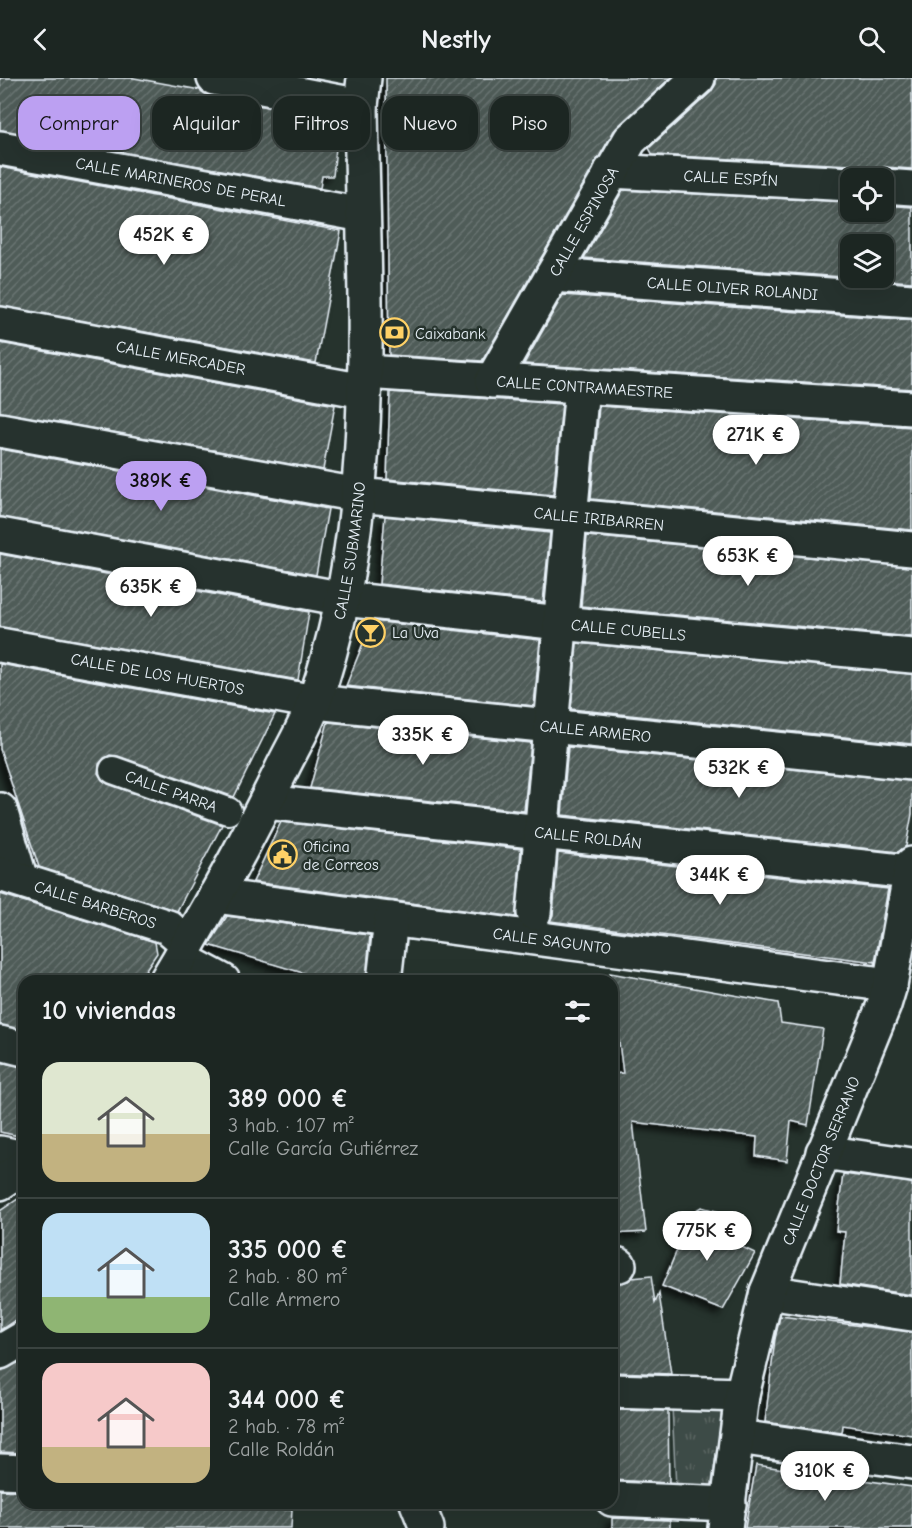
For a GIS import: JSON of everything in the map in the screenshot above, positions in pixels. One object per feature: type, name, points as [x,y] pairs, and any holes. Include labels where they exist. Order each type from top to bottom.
[{"type":"street","points":[[214,78],[362,92]]},
{"type":"street","name":"CALLE ESPINOSA","points":[[492,381],[630,140],[698,78]]},
{"type":"street","name":"CALLE SUBMARINO","points":[[178,961],[266,802],[315,702],[344,599],[358,495],[364,382],[362,92]]},
{"type":"street","name":"CALLE MARINEROS DE PERAL","points":[[0,148],[363,215]]},
{"type":"street","name":"CALLE ESPÍN","points":[[611,171],[840,183]]},
{"type":"street","points":[[894,187],[912,188]]},
{"type":"street","name":"CALLE OLIVER ROLANDI","points":[[553,275],[912,301]]},
{"type":"street","name":"CALLE MERCADER","points":[[0,324],[364,382]]},
{"type":"street","name":"CALLE CONTRAMAESTRE","points":[[364,382],[492,381],[912,408]]},
{"type":"street","points":[[534,913],[582,386]]},
{"type":"street","name":"CALLE IRIBARREN","points":[[0,430],[358,495],[912,549]]},
{"type":"street","name":"CALLE CUBELLS","points":[[0,535],[344,599],[912,656]]},
{"type":"street","name":"CALLE DE LOS HUERTOS","points":[[0,645],[315,702]]},
{"type":"street","name":"CALLE ARMERO","points":[[315,702],[912,763]]},
{"type":"street","name":"CALLE PARRA","points":[[113,770],[228,811]]},
{"type":"street","name":"CALLE ROLDÁN","points":[[266,802],[541,832],[911,868]]},
{"type":"street","points":[[0,810],[10,877]]},
{"type":"street","name":"CALLE DOCTOR SERRANO","points":[[727,1516],[742,1395],[767,1292],[824,1152],[895,1000],[911,868]]},
{"type":"street","name":"CALLE BARBEROS","points":[[10,877],[168,927],[178,961],[210,975]]},
{"type":"street","name":"CALLE SAGUNTO","points":[[215,896],[391,919],[895,1000]]},
{"type":"street","points":[[385,975],[391,919]]},
{"type":"street","points":[[0,1043],[18,1048]]},
{"type":"street","points":[[824,1152],[912,1165]]},
{"type":"street","points":[[0,1153],[18,1157]]},
{"type":"street","points":[[0,1183],[18,1170]]},
{"type":"street","points":[[767,1292],[912,1314]]},
{"type":"street","points":[[0,1352],[18,1342]]},
{"type":"street","points":[[618,1391],[742,1395]]},
{"type":"street","points":[[738,1437],[912,1462]]},
{"type":"street","points":[[0,1471],[18,1472]]},
{"type":"street","points":[[618,1500],[727,1516]]},
{"type":"street","points":[[419,1509],[427,1528]]},
{"type":"green space","points":[[672,1406],[723,1410],[711,1488],[676,1488]]},
{"type":"building","points":[[0,78],[134,78],[200,90],[210,96],[152,96],[152,150],[261,150],[261,106],[273,108],[273,150],[336,150],[333,176],[322,176],[320,188],[110,150],[140,150],[140,96],[18,96],[18,133],[0,130]]},
{"type":"building","points":[[386,78],[670,78],[614,131],[482,361],[389,355],[387,150],[478,150],[478,96],[386,96]]},
{"type":"building","points":[[716,78],[912,78],[912,169],[858,168],[851,165],[653,155],[649,148],[711,92],[716,84]]},
{"type":"building","points":[[0,167],[341,231],[316,363],[0,306]]},
{"type":"building","points":[[623,190],[840,201],[840,222],[894,222],[894,206],[912,207],[912,282],[894,281],[894,234],[840,234],[840,276],[584,258]]},
{"type":"building","points":[[563,295],[912,320],[912,389],[524,364]]},
{"type":"building","points":[[0,343],[335,405],[323,470],[0,412]]},
{"type":"building","points":[[390,392],[562,404],[553,495],[387,479]]},
{"type":"building","points":[[599,406],[912,427],[912,530],[591,499]]},
{"type":"building","points":[[0,449],[328,509],[316,575],[0,517]]},
{"type":"building","points":[[385,516],[550,533],[543,602],[379,584]]},
{"type":"building","points":[[587,536],[912,567],[912,637],[581,606]]},
{"type":"building","points":[[0,554],[309,612],[298,680],[0,627]]},
{"type":"building","points":[[372,621],[540,640],[534,706],[346,686]]},
{"type":"building","points":[[577,643],[912,674],[912,744],[571,709]]},
{"type":"building","points":[[0,664],[275,714],[234,797],[118,756],[110,755],[99,764],[98,773],[108,784],[222,825],[177,911],[39,867],[0,749]]},
{"type":"building","points":[[328,722],[531,743],[524,811],[310,788]]},
{"type":"building","points":[[568,747],[912,781],[912,814],[906,846],[898,852],[562,815]]},
{"type":"building","points":[[281,822],[521,849],[516,917],[253,882]]},
{"type":"building","points":[[558,853],[888,889],[875,962],[550,921],[553,915]]},
{"type":"building","points":[[0,894],[155,942],[157,953],[142,975],[18,975],[18,1029],[0,1025]]},
{"type":"building","points":[[227,916],[370,935],[367,975],[310,975],[209,945]]},
{"type":"building","points":[[610,973],[778,1003],[781,1023],[823,1029],[808,1125],[791,1121],[787,1161],[756,1156],[757,1137],[633,1122],[646,1232],[618,1234],[618,1073],[623,1073],[618,1035],[618,975],[610,975]]},
{"type":"building","points":[[0,1062],[18,1066],[18,1136],[0,1132]]},
{"type":"building","points":[[843,1174],[912,1183],[912,1295],[840,1284],[845,1232],[836,1231]]},
{"type":"building","points":[[18,1199],[18,1318],[0,1330],[0,1211]]},
{"type":"building","points":[[701,1207],[720,1212],[714,1234],[755,1253],[723,1310],[662,1286],[693,1212]]},
{"type":"building","points":[[651,1276],[655,1303],[659,1294],[671,1374],[618,1372],[618,1283],[632,1278]]},
{"type":"building","points":[[780,1316],[912,1332],[912,1435],[843,1425],[842,1433],[765,1422]]},
{"type":"building","points":[[18,1363],[18,1453],[0,1452],[0,1371]]},
{"type":"building","points":[[618,1410],[668,1411],[669,1483],[618,1480]]},
{"type":"building","points":[[756,1465],[912,1487],[912,1528],[745,1528]]},
{"type":"building","points":[[0,1490],[18,1491],[18,1509],[292,1510],[291,1528],[0,1528]]},
{"type":"building","points":[[612,1518],[670,1520],[670,1528],[612,1528]]},
{"type":"place","name":"Caixabank","points":[[394,333]]},
{"type":"place","name":"La Uva","points":[[371,632]]},
{"type":"place","name":"Oficina de Correos","points":[[282,855]]}]
